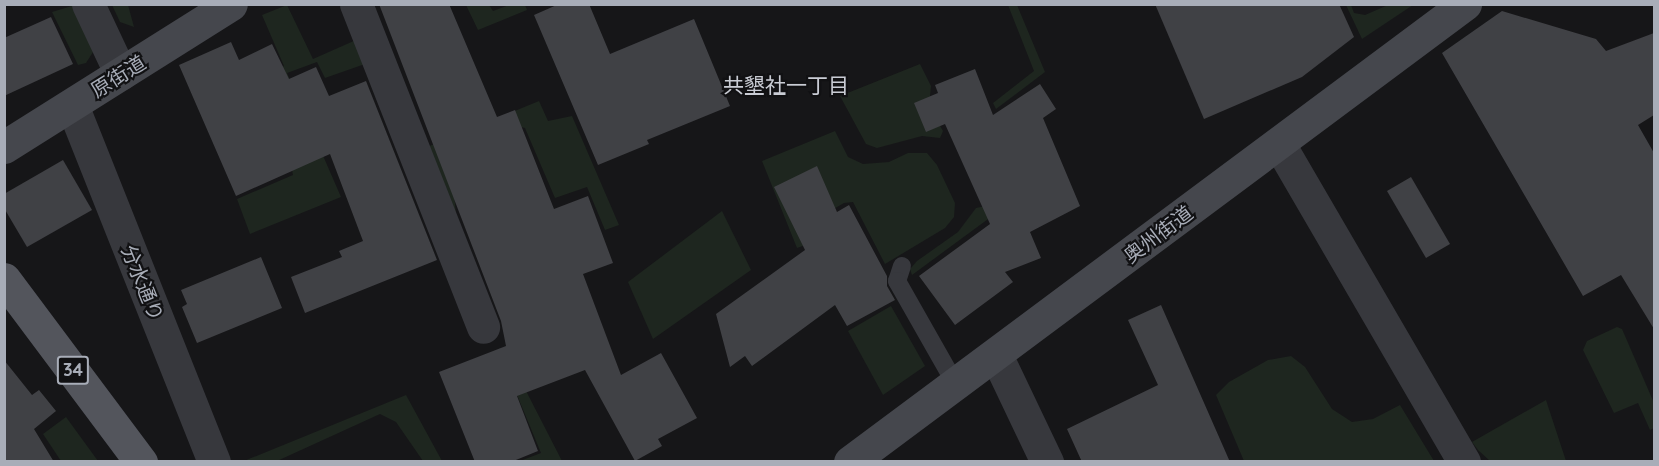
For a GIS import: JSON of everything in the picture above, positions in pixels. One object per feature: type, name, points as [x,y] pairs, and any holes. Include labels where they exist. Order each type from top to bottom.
[{"type":"main road","name":"原街道","points":[[4,147],[231,4]]},
{"type":"main road","name":"奥州街道","points":[[850,462],[1465,4]]},
{"type":"main road","name":"34","points":[[4,279],[141,462]]},
{"type":"street","points":[[88,4],[121,74]]},
{"type":"street","points":[[356,4],[483,327]]},
{"type":"street","name":"分水通り","points":[[72,105],[214,462]]},
{"type":"street","points":[[1279,144],[1464,462]]},
{"type":"street","points":[[996,355],[1047,462]]},
{"type":"lane","points":[[902,266],[897,281],[956,385]]},
{"type":"shaded area","points":[[75,5],[93,52],[86,63],[78,65],[52,12]]},
{"type":"shaded area","points":[[112,5],[128,5],[134,27],[120,22]]},
{"type":"shaded area","points":[[287,5],[313,59],[356,40],[365,64],[325,78],[317,62],[287,73],[341,197],[250,234],[237,199],[293,175],[274,71],[284,66],[262,15]]},
{"type":"shaded area","points":[[466,5],[489,5],[493,11],[509,5],[525,5],[527,10],[478,30]]},
{"type":"shaded area","points":[[1008,5],[1017,5],[1045,72],[996,109],[993,103],[1034,71]]},
{"type":"shaded area","points":[[1346,5],[1351,5],[1354,13],[1365,15],[1388,5],[1413,5],[1362,39]]},
{"type":"shaded area","points":[[920,64],[931,86],[929,106],[943,131],[940,138],[922,136],[877,148],[866,144],[840,96]]},
{"type":"shaded area","points":[[539,101],[548,121],[572,116],[619,225],[605,230],[587,187],[555,198],[525,128],[516,126],[454,193],[456,214],[427,147]]},
{"type":"shaded area","points":[[835,131],[848,157],[863,164],[889,162],[908,153],[927,153],[937,165],[955,203],[954,217],[945,228],[885,264],[853,202],[844,203],[811,222],[814,242],[797,248],[762,161]]},
{"type":"shaded area","points":[[1014,200],[912,275],[910,269],[917,261],[958,232],[976,208]]},
{"type":"shaded area","points":[[722,211],[751,270],[653,339],[628,282]]},
{"type":"shaded area","points":[[891,306],[925,366],[883,395],[848,331]]},
{"type":"shaded area","points":[[1617,327],[1622,329],[1654,403],[1654,428],[1650,430],[1638,403],[1614,413],[1583,350],[1587,341]]},
{"type":"shaded area","points":[[504,348],[562,461],[520,461],[541,453],[498,349]]},
{"type":"shaded area","points":[[1291,356],[1305,367],[1332,409],[1352,422],[1373,419],[1400,405],[1434,461],[1244,461],[1216,395],[1229,382],[1268,360]]},
{"type":"shaded area","points":[[406,395],[442,461],[423,461],[396,422],[380,414],[277,461],[244,461]]},
{"type":"shaded area","points":[[1546,400],[1566,461],[1490,461],[1472,442]]},
{"type":"shaded area","points":[[66,417],[98,461],[61,461],[43,434]]},
{"type":"building","points":[[379,4],[449,4],[497,117],[515,110],[554,209],[588,196],[613,263],[583,274],[621,375],[661,353],[697,418],[658,439],[662,446],[635,461],[585,370],[517,396],[538,451],[511,462],[475,462],[439,372],[506,346],[501,321]]},
{"type":"building","points":[[559,4],[589,4],[610,54],[694,19],[730,106],[647,140],[649,144],[598,165],[534,15]]},
{"type":"building","points":[[1155,4],[1339,4],[1354,37],[1302,77],[1204,119]]},
{"type":"building","points":[[1502,11],[1596,39],[1606,51],[1654,33],[1654,115],[1638,125],[1654,153],[1654,329],[1621,275],[1583,296],[1442,53]]},
{"type":"building","points":[[51,17],[73,64],[4,96],[4,38]]},
{"type":"building","points":[[231,42],[239,60],[272,44],[289,79],[316,67],[329,96],[366,81],[437,260],[305,313],[291,277],[342,257],[339,251],[363,241],[330,154],[236,196],[179,65]]},
{"type":"building","points":[[975,69],[993,115],[1040,84],[1056,109],[1043,118],[1080,206],[1030,232],[1041,258],[1005,272],[1013,282],[955,325],[919,276],[990,224],[945,124],[926,132],[914,103],[938,93],[935,85]]},
{"type":"building","points":[[63,160],[92,210],[27,247],[4,208],[4,194]]},
{"type":"building","points":[[817,166],[837,212],[849,205],[887,276],[887,286],[895,300],[847,326],[835,305],[752,366],[745,356],[730,367],[716,314],[805,250],[774,187]]},
{"type":"building","points":[[1411,177],[1450,244],[1426,258],[1387,191]]},
{"type":"building","points":[[261,257],[282,308],[197,343],[182,307],[187,304],[181,290]]},
{"type":"building","points":[[1161,305],[1230,462],[1082,462],[1067,429],[1158,385],[1128,320]]},
{"type":"building","points":[[4,360],[32,395],[39,390],[56,411],[34,429],[54,462],[4,462]]},
{"type":"district","name":"共墾社一丁目","points":[[786,85]]}]
